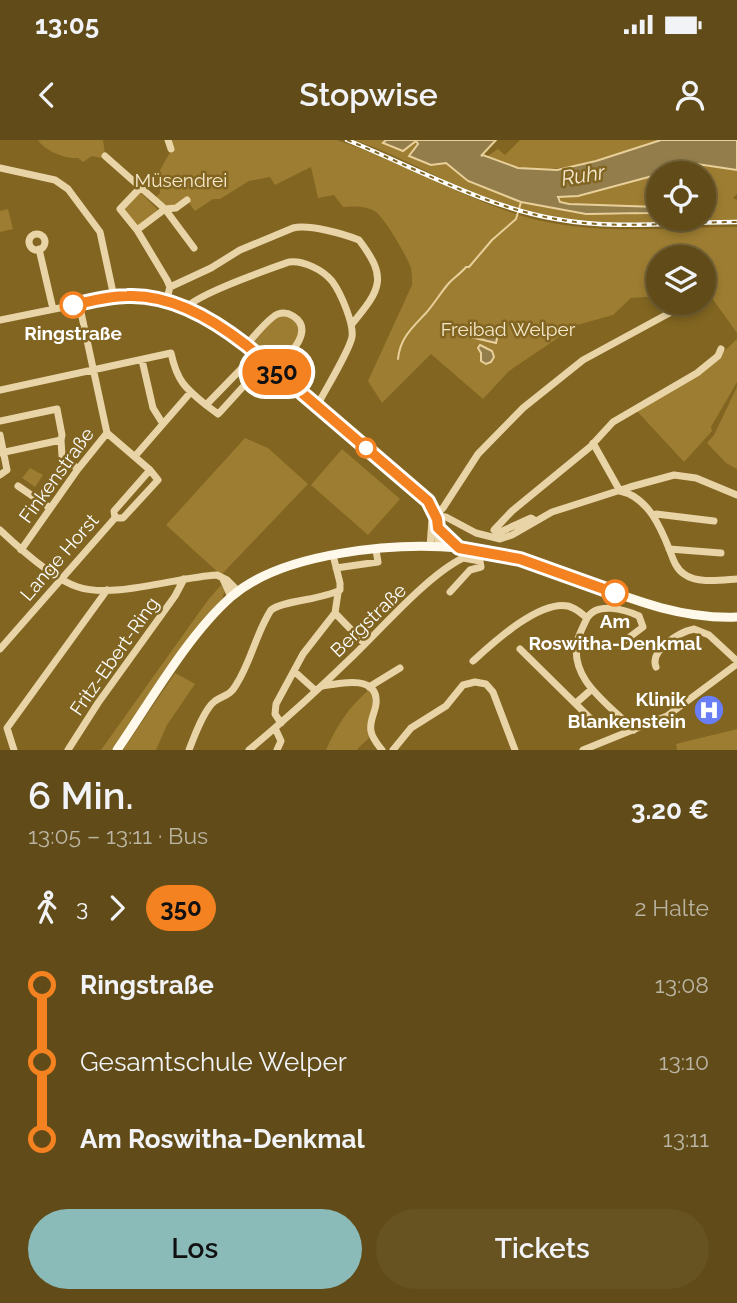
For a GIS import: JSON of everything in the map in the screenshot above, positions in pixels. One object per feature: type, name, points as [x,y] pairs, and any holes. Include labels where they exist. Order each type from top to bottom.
[{"type":"main road","points":[[438,528],[459,548]]},
{"type":"main road","points":[[117,750],[189,645],[212,615],[235,594],[264,575],[283,567],[333,555],[434,547],[500,554],[668,611],[709,617],[737,617]]},
{"type":"street","points":[[168,140],[171,149]]},
{"type":"street","points":[[105,156],[165,209],[194,248]]},
{"type":"street","points":[[0,168],[55,180],[68,189],[100,232],[114,297]]},
{"type":"street","points":[[139,188],[120,209],[137,230],[170,288],[166,302]]},
{"type":"street","points":[[137,230],[165,209],[174,209],[187,200]]},
{"type":"street","points":[[170,288],[205,272],[240,250],[293,228],[299,226],[318,229],[359,240],[378,272],[377,288],[352,324]]},
{"type":"street","points":[[39,249],[53,309]]},
{"type":"street","points":[[186,308],[188,304],[205,296],[278,265],[298,260],[331,280],[352,324],[352,339],[317,406]]},
{"type":"street","points":[[0,320],[79,303],[133,296],[186,308],[215,322],[246,345],[428,501],[437,519],[434,547]]},
{"type":"street","name":"Finkenstraße","points":[[21,550],[107,433],[79,303]]},
{"type":"street","points":[[246,345],[275,315],[288,313],[298,319],[302,328],[300,342],[275,370]]},
{"type":"street","points":[[434,547],[432,519],[443,508],[478,454],[523,408],[583,360],[666,315]]},
{"type":"street","points":[[536,521],[531,518],[504,532],[498,533],[494,530],[512,511],[593,443],[613,422],[697,373],[718,356],[721,349]]},
{"type":"street","points":[[0,390],[171,353],[177,376],[190,393],[218,414],[251,378],[251,369],[260,358]]},
{"type":"street","points":[[142,360],[153,408],[163,424]]},
{"type":"street","points":[[206,405],[241,369],[251,369]]},
{"type":"street","points":[[136,456],[190,393]]},
{"type":"street","points":[[0,421],[57,409],[62,435],[62,456],[78,469]]},
{"type":"street","points":[[107,433],[150,470]]},
{"type":"street","points":[[0,435],[8,470],[0,475]]},
{"type":"street","points":[[2,452],[61,440]]},
{"type":"street","points":[[593,443],[620,491],[634,496],[653,516],[676,566],[684,575],[703,579],[737,579]]},
{"type":"street","name":"Lange Horst","points":[[0,649],[115,518],[123,518],[128,514],[158,480],[150,470],[114,511],[115,518]]},
{"type":"street","points":[[435,516],[446,516],[465,529],[496,539],[512,535],[552,512],[674,475],[685,475],[737,495]]},
{"type":"street","points":[[634,496],[641,483]]},
{"type":"street","points":[[18,486],[50,508]]},
{"type":"street","points":[[653,516],[656,514],[714,521]]},
{"type":"street","points":[[0,530],[21,550],[78,587],[107,590],[217,575],[228,580],[235,594]]},
{"type":"street","points":[[669,549],[720,553]]},
{"type":"street","points":[[336,568],[378,562],[376,550]]},
{"type":"street","points":[[277,750],[281,741],[274,710],[303,654],[335,613],[341,583],[333,555]]},
{"type":"street","name":"Bergstraße","points":[[249,750],[319,688],[408,601],[453,564],[464,558],[480,561],[481,567],[470,570],[450,592]]},
{"type":"street","name":"Fritz-Ebert-Ring","points":[[68,750],[184,579]]},
{"type":"street","points":[[14,750],[7,728],[107,590]]},
{"type":"street","points":[[189,750],[196,731],[212,705],[228,696],[240,679],[271,610],[280,605],[338,593]]},
{"type":"street","points":[[473,661],[509,628],[558,606],[569,606],[585,622]]},
{"type":"street","points":[[620,645],[643,626],[639,616],[600,608],[593,610],[585,622],[578,643],[577,658],[582,676],[592,689],[634,730]]},
{"type":"street","points":[[335,613],[365,644]]},
{"type":"street","points":[[583,750],[667,716],[737,662],[709,635],[694,629],[671,640],[655,656],[656,667]]},
{"type":"street","points":[[520,649],[592,720]]},
{"type":"street","points":[[369,687],[400,668]]},
{"type":"street","points":[[295,672],[319,688],[353,682],[369,687],[376,695],[370,730],[382,750]]},
{"type":"street","points":[[393,750],[418,722],[446,706],[463,685],[475,682],[486,684],[493,692],[515,750]]},
{"type":"street","points":[[576,703],[592,689]]},
{"type":"green space","points":[[38,140],[103,140],[105,154],[101,158],[92,156],[83,162],[45,148]]},
{"type":"green space","points":[[170,140],[337,140],[496,207],[545,222],[600,228],[646,229],[646,231],[716,231],[716,227],[737,227],[737,333],[716,304],[716,245],[646,245],[646,297],[631,298],[613,315],[577,325],[509,371],[483,399],[431,354],[382,403],[368,381],[412,281],[409,262],[380,216],[365,208],[343,207],[334,195],[318,198],[311,167],[275,185],[270,177],[249,181],[195,211],[187,200],[177,206],[166,207],[155,198],[160,193],[160,170],[173,147]]},
{"type":"green space","points":[[354,140],[386,140],[383,143],[416,141],[418,143],[410,155],[431,165],[446,163],[468,181],[521,202],[574,213],[646,213],[646,224],[575,221],[522,211],[479,196]]},
{"type":"green space","points":[[520,140],[661,140],[596,160],[552,169],[508,165],[486,157],[498,149],[505,155]]},
{"type":"green space","points":[[716,166],[737,170],[737,194],[733,198],[737,200],[737,221],[716,222]]},
{"type":"green space","points":[[646,178],[646,207],[569,204],[558,199],[559,196],[578,196]]},
{"type":"green space","points":[[140,192],[159,211],[139,227],[123,209]]},
{"type":"green space","points":[[8,209],[13,229],[0,232],[0,211]]},
{"type":"green space","points":[[281,314],[296,320],[299,334],[295,345],[277,366],[251,342],[275,316]]},
{"type":"green space","points":[[737,339],[737,382],[711,427],[712,431],[684,462],[636,410],[717,358]]},
{"type":"green space","points":[[737,387],[737,469],[726,463],[707,443],[714,435]]},
{"type":"green space","points":[[245,438],[268,448],[308,484],[221,575],[166,525]]},
{"type":"green space","points":[[342,449],[400,499],[368,535],[311,485]]},
{"type":"green space","points":[[30,468],[43,475],[35,487],[22,478]]},
{"type":"green space","points":[[221,585],[225,591],[222,599],[187,643],[112,750],[101,750],[208,600]]},
{"type":"green space","points":[[175,673],[195,684],[167,725],[156,750],[123,750]]},
{"type":"green space","points":[[369,690],[374,714],[370,737],[357,750],[326,750],[344,717]]},
{"type":"green space","points":[[737,729],[737,750],[677,750],[676,744]]},
{"type":"water","name":"Ruhr","points":[[386,140],[496,140],[481,156],[518,168],[557,170],[596,161],[661,140],[737,140],[737,170],[716,167],[716,161],[646,161],[646,178],[578,196],[558,197],[560,202],[569,204],[646,207],[646,213],[586,214],[521,202],[468,181],[446,163],[431,165],[409,156],[418,144],[416,141],[403,151],[383,143]]},
{"type":"water","points":[[464,326],[498,334],[496,343],[462,335]]},
{"type":"water","points":[[480,345],[492,351],[494,357],[491,362],[486,364],[481,361],[478,348]]},
{"type":"waterway","points":[[398,359],[404,339],[449,283],[469,267],[492,240],[516,219],[521,202]]},
{"type":"railway","points":[[347,140],[476,196],[556,219],[623,225],[737,222]]},
{"type":"bus line","name":"350","points":[[73,305],[133,296],[175,304],[215,322],[246,345],[428,501],[437,519],[438,528],[447,540],[459,548],[500,554],[540,565],[615,593]]},
{"type":"place","name":"Ringstraße","points":[[73,305]]},
{"type":"place","name":"Am Roswitha-Denkmal","points":[[615,593]]},
{"type":"place","name":"Klinik Blankenstein","points":[[709,710]]},
{"type":"park label","name":"Müsendrei","points":[[181,180]]},
{"type":"park label","name":"Freibad Welper","points":[[508,329]]}]
